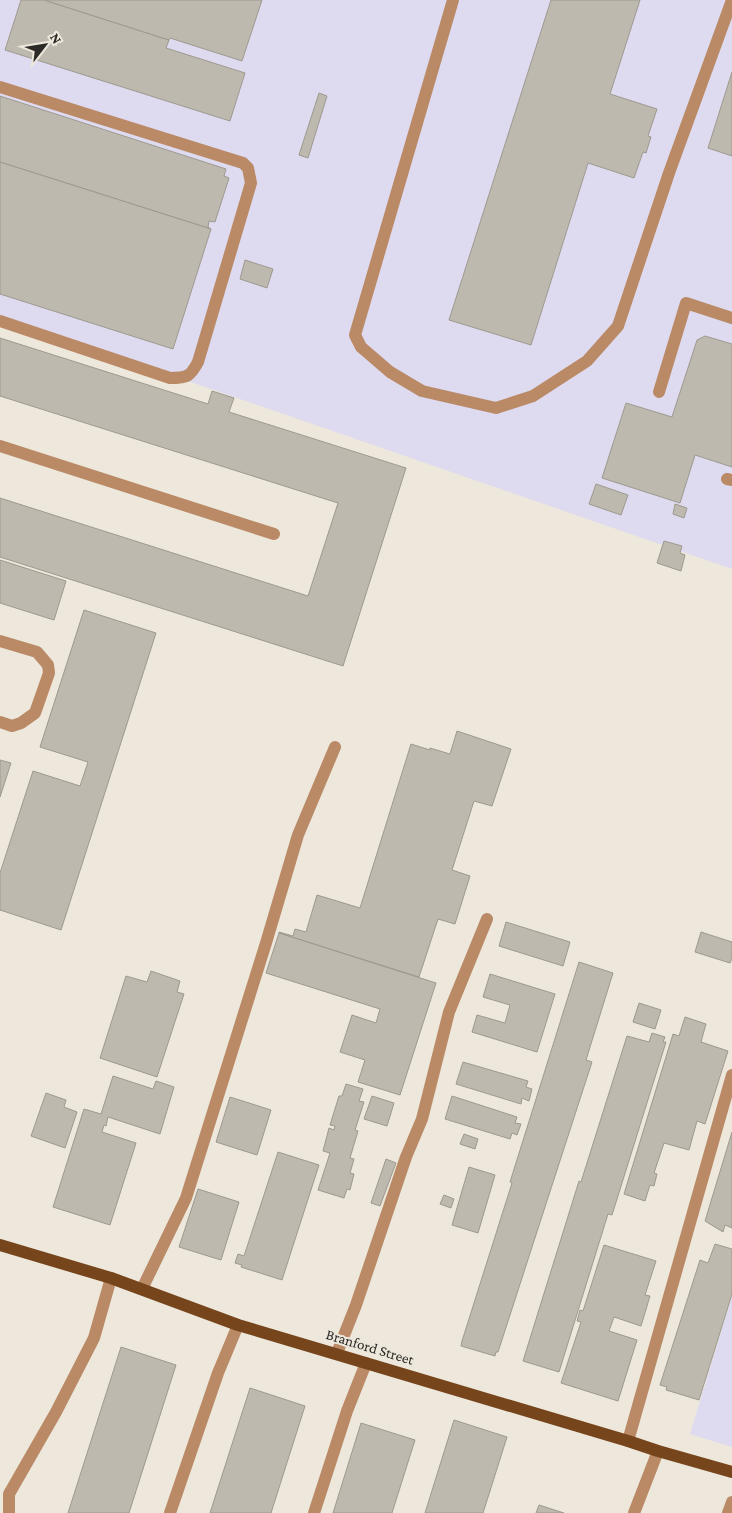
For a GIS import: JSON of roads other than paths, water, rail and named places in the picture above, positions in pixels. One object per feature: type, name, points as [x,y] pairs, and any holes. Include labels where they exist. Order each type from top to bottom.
[{"type":"main road","name":"Branford Street","points":[[0,1245],[111,1278],[238,1325],[732,1472]]},
{"type":"lane","points":[[453,0],[355,335],[361,347],[390,372],[422,391],[496,408],[533,396],[586,361],[618,326],[668,173],[732,0]]},
{"type":"lane","points":[[0,87],[242,163],[248,168],[252,183],[198,362],[192,374],[181,378],[170,378],[0,321]]},
{"type":"lane","points":[[659,392],[686,304],[732,318]]},
{"type":"lane","points":[[0,446],[274,534]]},
{"type":"lane","points":[[0,641],[37,652],[48,665],[49,673],[35,713],[21,723],[12,726],[0,722]]},
{"type":"lane","points":[[142,1289],[186,1198],[298,835],[335,747]]},
{"type":"lane","points":[[337,1353],[356,1305],[406,1157],[422,1118],[449,1012],[488,919]]},
{"type":"lane","points":[[628,1441],[732,1075]]},
{"type":"lane","points":[[9,1513],[9,1494],[56,1412],[94,1338],[111,1278]]},
{"type":"lane","points":[[170,1513],[218,1373],[238,1325]]},
{"type":"lane","points":[[314,1513],[347,1411],[366,1363]]},
{"type":"lane","points":[[634,1513],[658,1451]]},
{"type":"lane","points":[[728,1513],[732,1502]]}]
